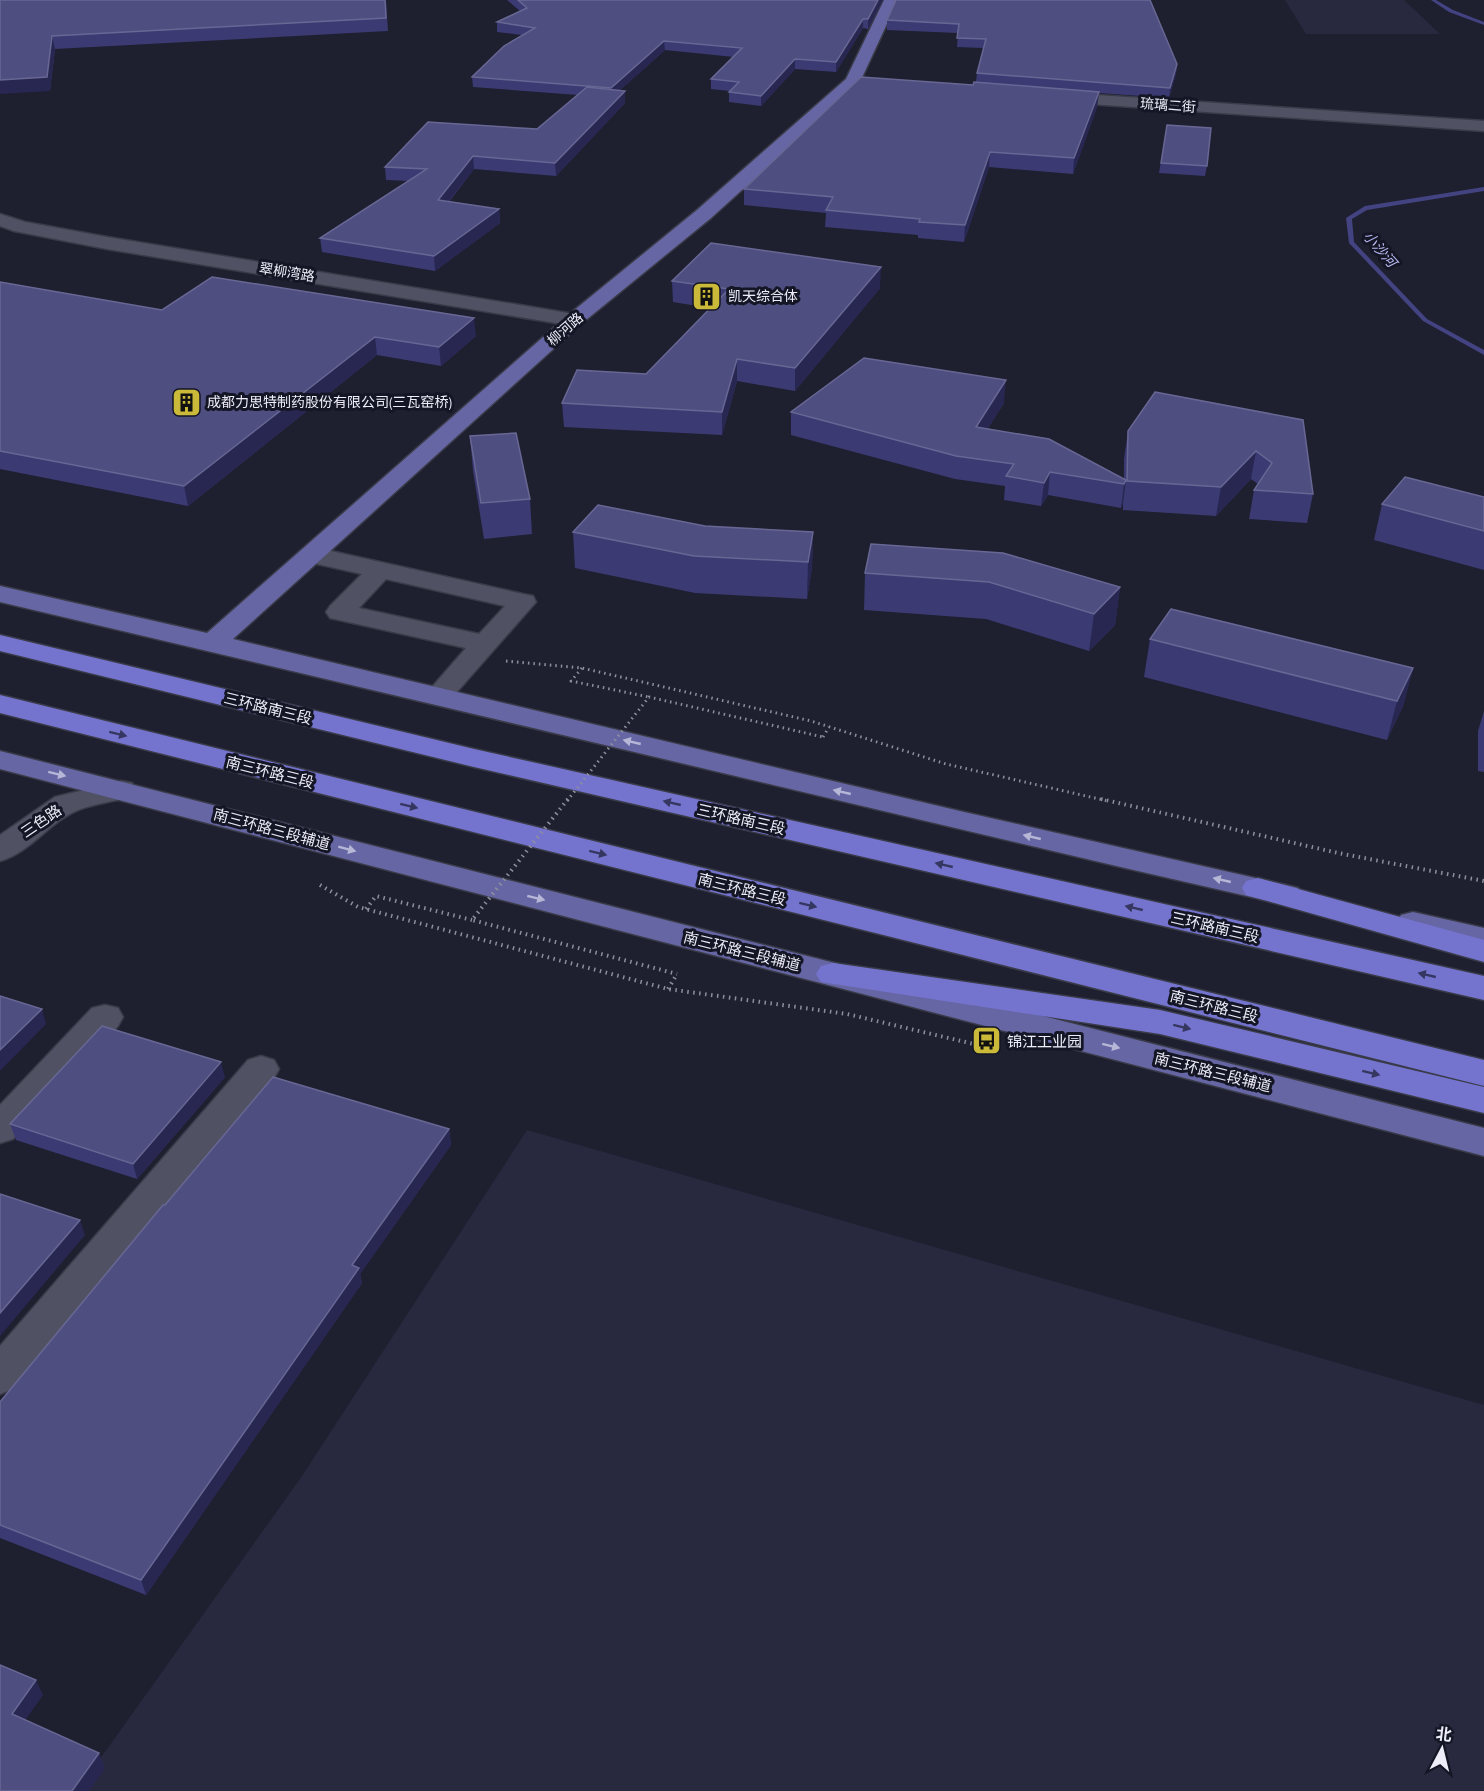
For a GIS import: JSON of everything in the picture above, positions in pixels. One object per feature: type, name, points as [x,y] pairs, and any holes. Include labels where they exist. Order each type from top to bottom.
[{"type":"highway","name":"三环路南三段","points":[[0,643],[486,760],[1484,988]]},
{"type":"highway","name":"南三环路三段","points":[[0,704],[1484,1073]]},
{"type":"highway","points":[[1258,888],[1484,951]]},
{"type":"highway","points":[[833,974],[1160,1022],[1484,1100]]},
{"type":"main road","name":"柳河路","points":[[213,642],[574,320],[704,214],[859,82],[891,0]]},
{"type":"main road","points":[[0,594],[439,695],[1083,850],[1484,939]]},
{"type":"main road","name":"南三环路三段辅道","points":[[0,760],[1484,1142]]},
{"type":"street","name":"琉璃二街","points":[[1030,95],[1484,126]]},
{"type":"street","name":"翠柳湾路","points":[[0,220],[21,227],[574,320]]},
{"type":"street","points":[[0,238],[21,227]]},
{"type":"street","points":[[313,555],[523,602],[439,695]]},
{"type":"street","points":[[379,571],[340,612],[479,652]]},
{"type":"street","name":"三色路","points":[[0,851],[40,820],[66,804],[121,790]]},
{"type":"street","points":[[0,1129],[105,1017]]},
{"type":"street","points":[[0,1376],[261,1070]]},
{"type":"path","points":[[479,652],[582,668],[829,727],[946,764],[1338,854],[1484,881]]},
{"type":"path","points":[[582,668],[571,681],[823,737],[829,727]]},
{"type":"path","points":[[472,920],[649,697]]},
{"type":"path","points":[[320,885],[366,909],[668,988],[847,1014],[1006,1052]]},
{"type":"path","points":[[366,909],[376,896],[677,974],[668,988]]},
{"type":"shaded area","points":[[1285,0],[1404,0],[1440,34],[1306,34]]},
{"type":"shaded area","points":[[527,1130],[1484,1405],[1484,1791],[77,1791],[302,1476]]},
{"type":"building","points":[[0,0],[385,0],[386,18],[52,36],[47,77],[0,80]]},
{"type":"building","points":[[518,0],[878,0],[868,19],[863,19],[836,62],[795,59],[761,96],[729,92],[739,82],[711,79],[742,48],[664,41],[611,88],[472,77],[504,46],[535,28],[497,22],[527,8]]},
{"type":"building","points":[[896,0],[1150,0],[1177,64],[1170,88],[977,73],[986,39],[957,38],[959,24],[887,20]]},
{"type":"building","points":[[861,77],[973,85],[974,82],[1099,92],[1074,158],[990,152],[965,225],[919,222],[920,219],[826,210],[833,197],[744,189]]},
{"type":"building","points":[[587,87],[625,91],[555,163],[473,156],[438,200],[499,209],[434,256],[320,238],[427,169],[385,167],[428,122],[537,129]]},
{"type":"building","points":[[1167,125],[1211,128],[1207,166],[1161,163]]},
{"type":"building","points":[[711,243],[881,267],[795,368],[737,359],[722,412],[562,403],[577,370],[646,374],[729,289],[672,281]]},
{"type":"building","name":"成都力思特制药股份有限公司(三瓦窑桥)","points":[[212,277],[474,318],[439,347],[375,337],[184,486],[0,451],[0,282],[162,310]]},
{"type":"building","points":[[864,358],[1006,380],[976,427],[1049,439],[1126,480],[1124,484],[1050,472],[1044,483],[1006,476],[1014,464],[956,456],[791,412]]},
{"type":"building","points":[[1155,392],[1303,420],[1313,494],[1254,490],[1272,463],[1256,451],[1221,487],[1127,481],[1128,431]]},
{"type":"building","points":[[516,433],[530,499],[481,503],[470,436]]},
{"type":"building","points":[[1405,477],[1484,497],[1484,531],[1382,504]]},
{"type":"building","points":[[598,505],[705,526],[813,532],[808,562],[694,556],[573,532]]},
{"type":"building","points":[[871,544],[1003,553],[1120,587],[1094,614],[989,582],[865,573]]},
{"type":"building","points":[[1171,609],[1413,668],[1397,701],[1150,639]]},
{"type":"building","points":[[0,996],[42,1009],[0,1050]]},
{"type":"building","points":[[102,1026],[221,1062],[133,1164],[10,1124]]},
{"type":"building","points":[[273,1077],[449,1129],[352,1265],[359,1268],[141,1580],[0,1525],[0,1402],[163,1205]]},
{"type":"building","points":[[0,1194],[80,1220],[0,1313]]},
{"type":"building","points":[[0,1665],[36,1680],[12,1714],[99,1753],[72,1791],[0,1791]]},
{"type":"waterway","name":"小沙河","points":[[1433,0],[1451,11],[1484,24]]},
{"type":"waterway","name":"小沙河","points":[[1484,189],[1365,208],[1349,218],[1351,242],[1425,320],[1484,353]]},
{"type":"place","name":"凯天综合体","points":[[707,296]]},
{"type":"place","name":"成都力思特制药股份有限公司(三瓦窑桥)","points":[[186,402]]},
{"type":"place","name":"锦江工业园","points":[[986,1041]]}]
